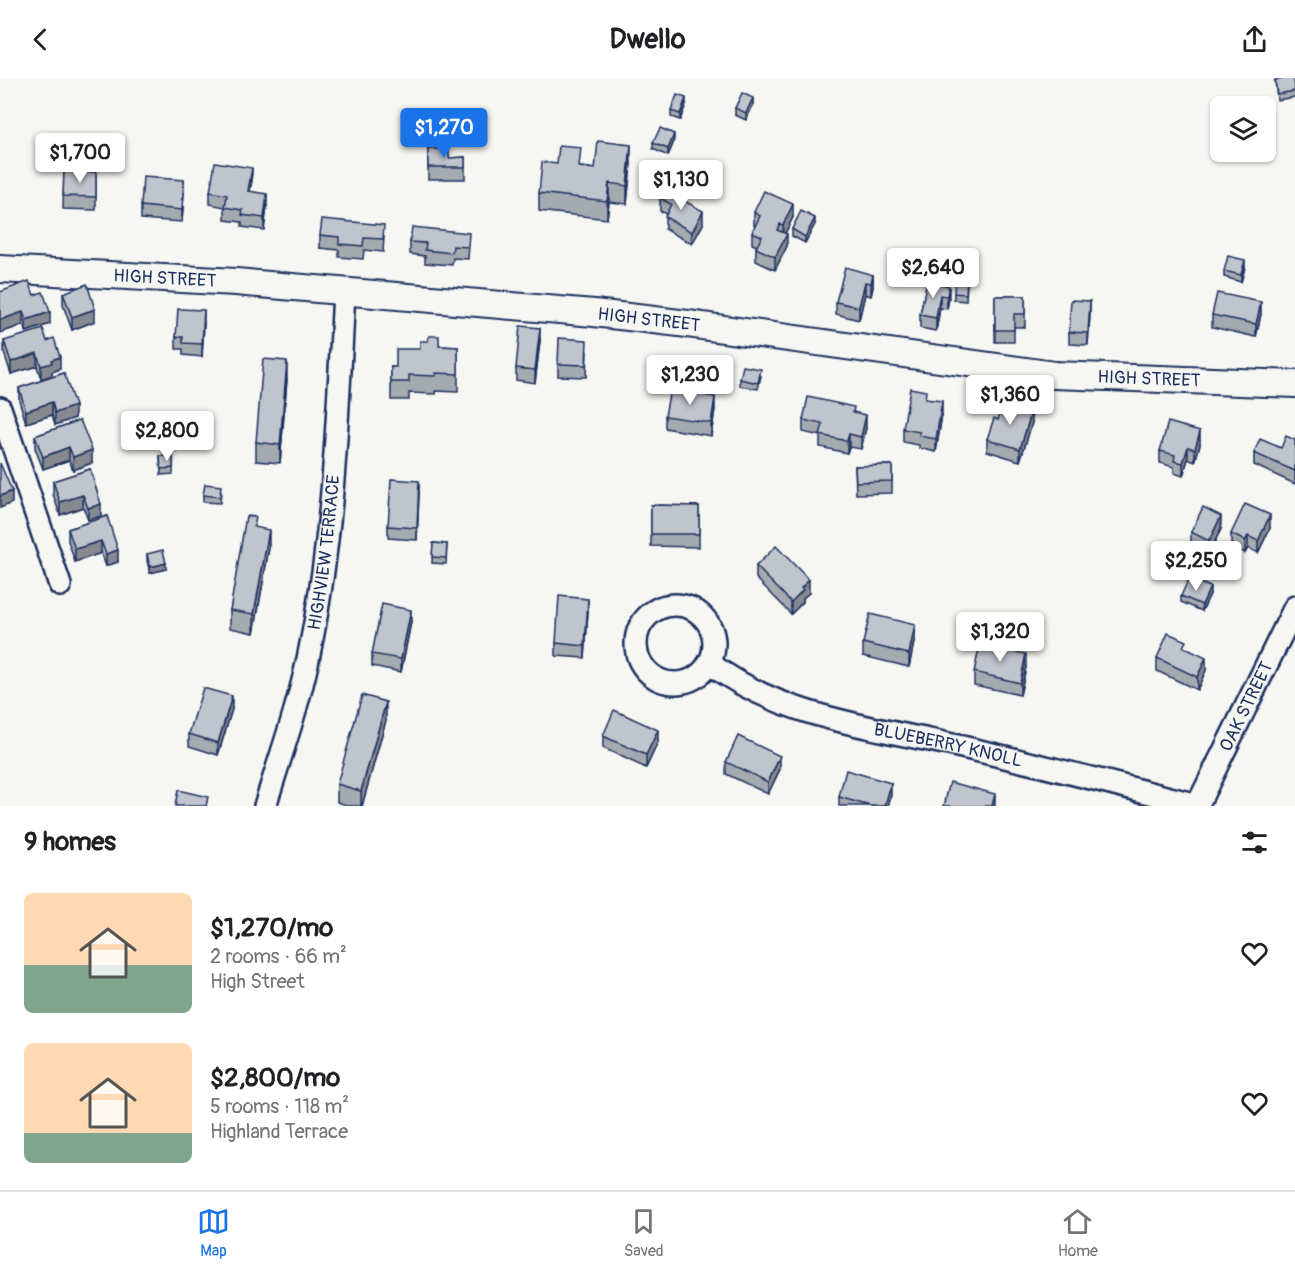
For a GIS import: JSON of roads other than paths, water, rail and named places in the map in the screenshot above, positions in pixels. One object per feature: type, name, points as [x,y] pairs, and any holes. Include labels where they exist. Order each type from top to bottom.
[{"type":"street","name":"HIGH STREET","points":[[0,269],[160,277],[344,291],[647,319],[1054,375],[1295,384]]},
{"type":"street","name":"HIGHVIEW TERRACE","points":[[265,806],[302,685],[317,614],[327,537],[344,291]]},
{"type":"street","points":[[0,408],[60,585]]},
{"type":"street","name":"OAK STREET","points":[[1197,805],[1295,607]]},
{"type":"street","name":"BLUEBERRY KNOLL","points":[[709,663],[724,674],[758,692],[834,721],[959,746],[1197,805]]}]
